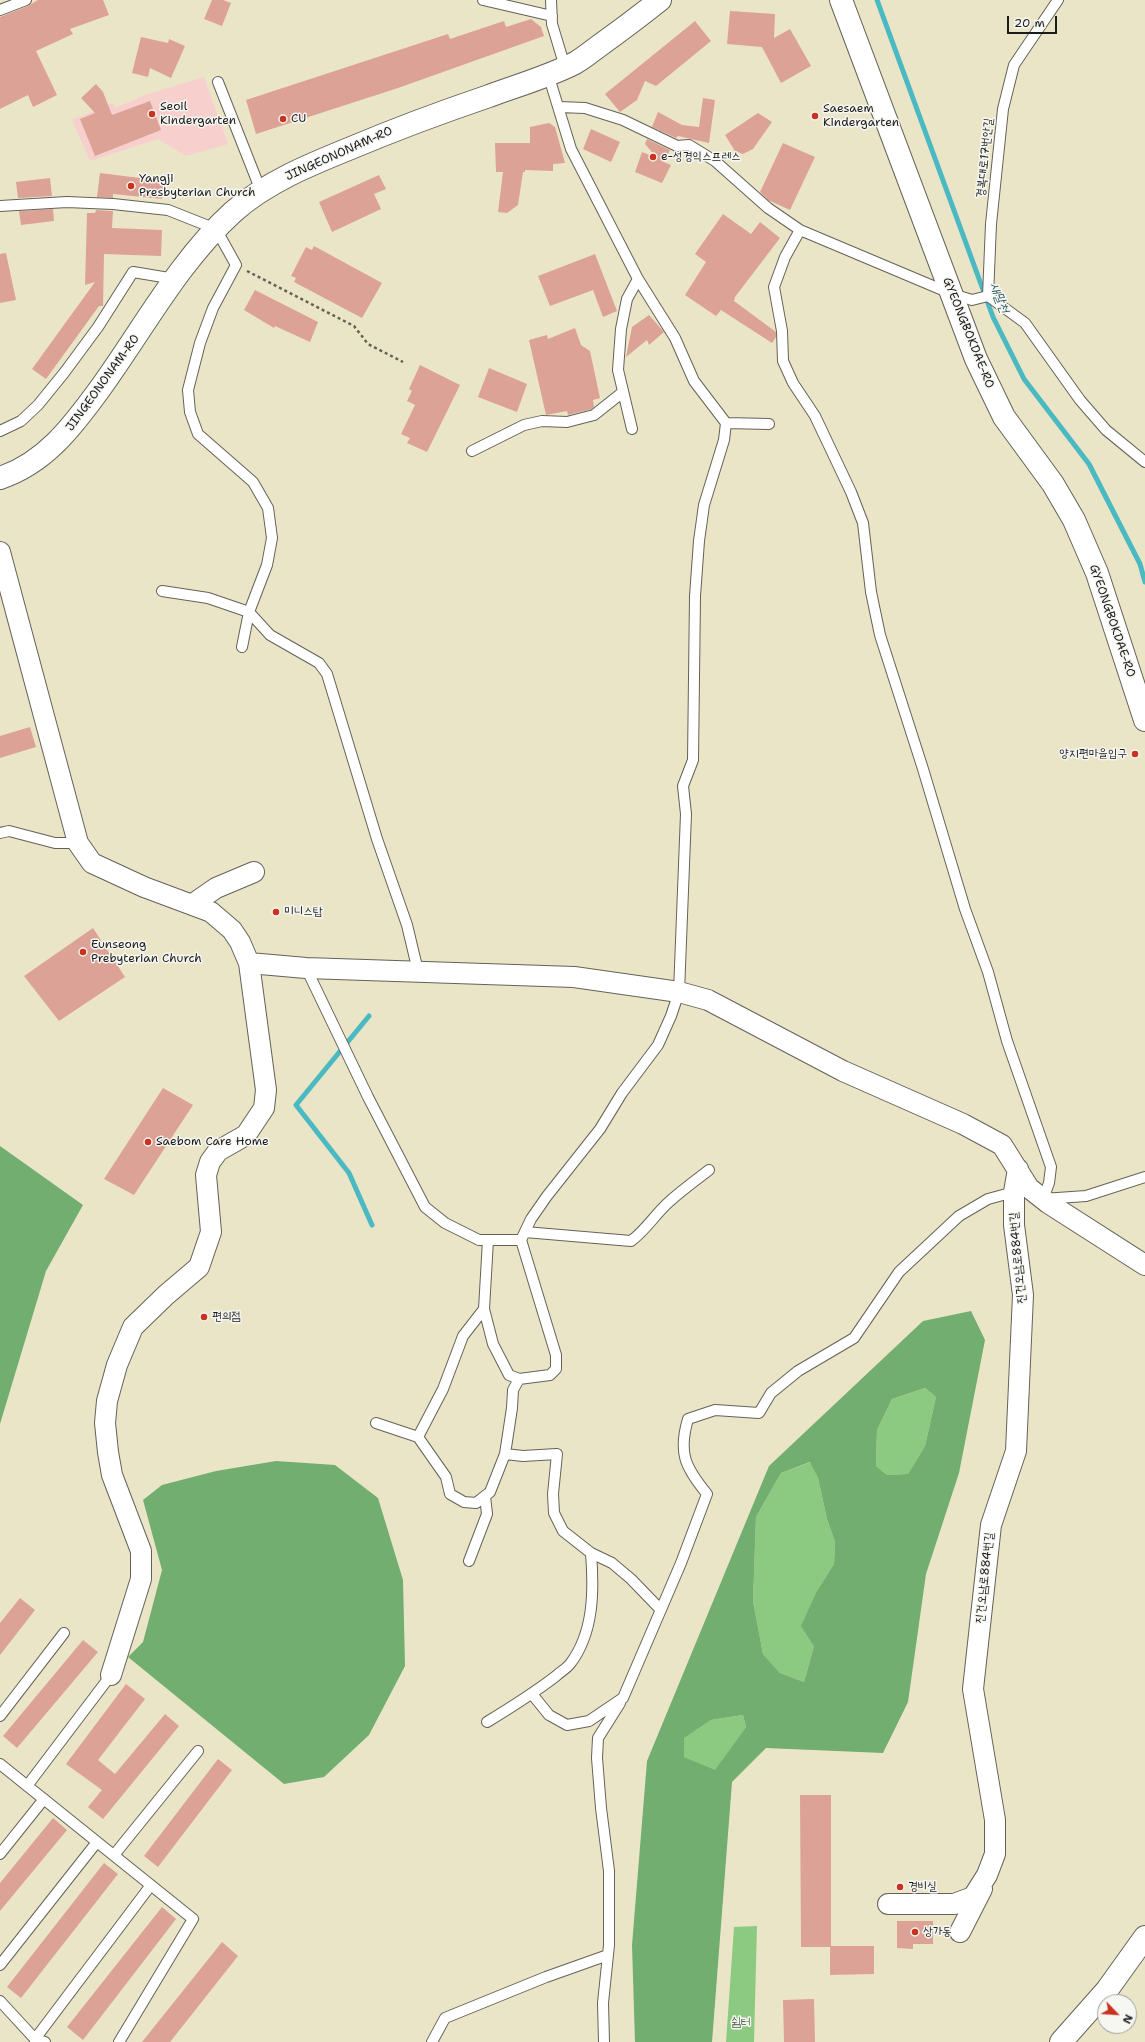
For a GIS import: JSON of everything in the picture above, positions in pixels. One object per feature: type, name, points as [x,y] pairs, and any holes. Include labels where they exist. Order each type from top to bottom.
[{"type":"street","name":"JINGEONONAM-RO","points":[[0,478],[14,473],[40,457],[59,441],[122,360],[175,279],[216,229],[234,212],[261,191],[300,168],[418,120],[575,63],[634,22],[660,0]]},
{"type":"street","name":"GYEONGBOKDAE-RO","points":[[841,0],[989,388],[1004,417],[1053,484],[1074,520],[1097,573],[1145,720]]},
{"type":"street","points":[[0,552],[78,843],[92,863],[144,887],[193,904],[211,912],[232,930],[249,963],[266,1090],[264,1108],[246,1135],[218,1151],[210,1162],[206,1174],[211,1232],[199,1268],[166,1295],[133,1328],[117,1365],[107,1401],[105,1423],[112,1475],[141,1551],[141,1579],[111,1675]]},
{"type":"street","points":[[193,904],[216,888],[254,872]]},
{"type":"street","points":[[249,963],[306,968],[574,977],[679,992],[708,1000],[842,1071],[962,1124],[1002,1145],[1029,1188],[1043,1199],[1145,1265]]},
{"type":"street","name":"진건오남로884번길","points":[[888,1904],[954,1904],[973,1897],[987,1875],[995,1854],[995,1820],[973,1689],[991,1525],[1016,1451],[1023,1295],[1014,1226],[1014,1192],[1018,1169]]},
{"type":"street","points":[[960,1932],[976,1903],[987,1875]]},
{"type":"street","points":[[1062,2042],[1106,1990],[1145,1937]]},
{"type":"lane","points":[[0,10],[26,0]]},
{"type":"lane","points":[[483,0],[552,16]]},
{"type":"lane","points":[[488,1240],[484,1309],[493,1344],[509,1375],[519,1379],[550,1375],[556,1369],[556,1355],[523,1236],[531,1219],[547,1196],[600,1128],[622,1093],[658,1045],[679,992],[686,814],[683,786],[693,760],[695,596],[699,541],[704,505],[724,440],[726,422],[694,381],[675,338],[638,279],[570,148],[559,107],[551,0]]},
{"type":"lane","name":"경복대로17번안길","points":[[988,296],[990,224],[1003,109],[1014,65],[1058,0]]},
{"type":"lane","points":[[218,82],[261,191]]},
{"type":"lane","points":[[559,107],[585,108],[623,120],[677,146],[689,145],[715,161],[768,208],[800,230],[952,294],[972,300],[988,296],[1025,323],[1080,400],[1106,430],[1145,462]]},
{"type":"lane","points":[[0,206],[67,202],[120,204],[168,210],[216,229],[236,266],[213,308],[200,343],[188,390],[190,412],[198,434],[253,482],[268,508],[272,538],[267,565],[249,612],[242,646]]},
{"type":"lane","points":[[800,230],[785,257],[774,287],[782,331],[783,361],[793,383],[815,416],[851,492],[862,522],[871,592],[880,635],[923,769],[965,909],[988,972],[1007,1042],[1051,1167],[1050,1182],[1043,1199],[1086,1196],[1145,1177]]},
{"type":"lane","points":[[0,431],[21,421],[38,405],[98,327],[133,272],[175,279]]},
{"type":"lane","points":[[632,429],[618,370],[621,330],[627,299],[638,279]]},
{"type":"lane","points":[[472,451],[524,425],[542,421],[567,422],[594,415],[623,392]]},
{"type":"lane","points":[[726,422],[769,424]]},
{"type":"lane","points":[[162,591],[208,598],[249,612],[270,635],[319,663],[327,674],[375,832],[406,925],[418,971]]},
{"type":"lane","points":[[0,833],[9,831],[55,843],[78,843]]},
{"type":"lane","points":[[306,968],[368,1097],[425,1207],[445,1224],[479,1240],[523,1236],[631,1241],[644,1232],[654,1216],[670,1200],[709,1170]]},
{"type":"lane","points":[[604,2042],[603,2003],[608,1955],[609,1871],[601,1808],[597,1758],[598,1738],[624,1698],[681,1563],[707,1494],[691,1474],[684,1454],[684,1434],[688,1418],[715,1410],[759,1413],[771,1393],[798,1371],[854,1338],[899,1272],[959,1216],[988,1199],[1014,1192]]},
{"type":"lane","points":[[418,1437],[443,1389],[463,1336],[484,1309]]},
{"type":"lane","points":[[376,1423],[418,1437],[446,1477],[450,1494],[464,1502],[476,1503],[490,1492],[505,1454],[512,1408],[513,1390],[519,1379]]},
{"type":"lane","points":[[505,1454],[523,1456],[557,1454],[554,1513],[564,1531],[591,1553],[612,1563],[632,1579],[661,1610]]},
{"type":"lane","points":[[469,1560],[487,1514],[485,1496]]},
{"type":"lane","points":[[487,1722],[532,1694],[569,1665],[581,1643],[592,1602],[591,1553]]},
{"type":"lane","points":[[0,1716],[64,1633]]},
{"type":"lane","points":[[27,1786],[111,1675]]},
{"type":"lane","points":[[532,1694],[549,1715],[567,1725],[589,1721],[624,1698]]},
{"type":"lane","points":[[114,1855],[198,1751]]},
{"type":"lane","points":[[0,1764],[193,1919],[119,2042]]},
{"type":"lane","points":[[0,1854],[44,1799]]},
{"type":"lane","points":[[0,1965],[97,1842]]},
{"type":"lane","points":[[0,2001],[38,2041],[151,1885]]},
{"type":"lane","points":[[432,2042],[445,2018],[546,1977],[608,1955]]},
{"type":"path","points":[[236,266],[354,326],[368,344],[403,362]]},
{"type":"shaded area","name":"Seoil Kindergarten","points":[[204,77],[228,144],[186,156],[158,139],[90,161],[72,120],[113,103],[115,108],[148,94]]},
{"type":"green space","points":[[0,1146],[83,1205],[46,1271],[0,1424]]},
{"type":"green space","points":[[971,1311],[985,1340],[959,1473],[926,1574],[908,1702],[883,1753],[766,1748],[732,1782],[712,2042],[635,2042],[632,1945],[647,1761],[769,1466],[923,1321]],"holes":[[[925,1388],[936,1397],[925,1446],[908,1474],[887,1475],[876,1466],[877,1430],[892,1399]],[[810,1462],[818,1478],[827,1519],[835,1542],[834,1564],[817,1591],[801,1626],[814,1646],[804,1682],[780,1673],[763,1654],[753,1601],[756,1517],[781,1473]],[[743,1715],[746,1727],[715,1770],[684,1757],[684,1738],[711,1720]]]},
{"type":"green space","points":[[925,1388],[936,1397],[925,1446],[908,1474],[887,1475],[876,1466],[877,1430],[892,1399]]},
{"type":"green space","points":[[276,1461],[335,1465],[378,1498],[403,1580],[405,1666],[369,1735],[324,1777],[284,1784],[128,1657],[143,1642],[162,1570],[143,1500],[162,1485],[216,1471]]},
{"type":"green space","points":[[811,1462],[818,1478],[827,1519],[835,1542],[834,1564],[817,1591],[814,1646],[804,1682],[780,1673],[763,1654],[753,1601],[756,1517],[781,1473]]},
{"type":"green space","points":[[743,1715],[746,1727],[715,1771],[684,1757],[683,1738],[711,1720]]},
{"type":"green space","name":"쉼터","points":[[757,1926],[754,2042],[726,2042],[734,1927]]},
{"type":"building","points":[[38,0],[103,0],[109,15],[70,29],[73,34],[36,51],[57,95],[33,107],[28,95],[0,109],[0,17],[28,6]]},
{"type":"building","points":[[212,0],[223,0],[231,3],[222,26],[204,19]]},
{"type":"building","points":[[730,11],[775,14],[774,38],[790,29],[811,66],[781,83],[762,47],[727,44]]},
{"type":"building","points":[[531,19],[541,27],[544,36],[398,88],[256,134],[246,100],[448,34],[450,39],[504,21],[506,27]]},
{"type":"building","points":[[695,21],[711,41],[656,86],[645,81],[637,100],[620,112],[605,94]]},
{"type":"building","points":[[141,37],[168,43],[169,39],[185,46],[171,78],[150,68],[148,77],[132,73]]},
{"type":"building","points":[[96,84],[103,92],[112,115],[150,101],[161,130],[95,156],[80,119],[95,113],[81,98]]},
{"type":"building","points":[[703,98],[715,100],[709,143],[678,136],[676,138],[652,127],[658,112],[682,125],[699,127]]},
{"type":"building","points":[[758,113],[772,122],[753,149],[743,154],[735,151],[725,135]]},
{"type":"building","points":[[549,123],[555,127],[565,163],[553,164],[553,171],[525,170],[525,172],[523,172],[518,205],[507,213],[498,212],[503,172],[496,172],[495,143],[530,143],[530,127]]},
{"type":"building","points":[[591,129],[620,142],[611,162],[583,149]]},
{"type":"building","points":[[647,139],[670,150],[664,162],[671,165],[662,183],[635,172],[642,152],[657,158],[645,144]]},
{"type":"building","points":[[783,143],[815,157],[790,210],[768,200],[760,192]]},
{"type":"building","name":"Yangji Presbyterian Church","points":[[100,173],[164,181],[162,199],[113,194],[113,198],[97,197]]},
{"type":"building","points":[[379,175],[386,189],[374,194],[381,209],[332,232],[319,202]]},
{"type":"building","points":[[50,178],[52,196],[18,198],[16,182]]},
{"type":"building","points":[[53,209],[54,221],[21,225],[19,211]]},
{"type":"building","points":[[96,210],[113,211],[112,228],[162,230],[161,256],[104,254],[103,306],[99,306],[46,379],[32,369],[95,282],[85,285],[87,213],[95,213]]},
{"type":"building","points":[[723,214],[751,234],[760,222],[780,238],[735,297],[734,301],[776,332],[776,337],[772,343],[721,310],[716,316],[685,295],[706,262],[695,254]]},
{"type":"building","points":[[314,246],[382,283],[362,318],[294,282],[296,278],[291,276],[306,247],[312,250]]},
{"type":"building","points":[[6,253],[16,300],[0,303],[0,254]]},
{"type":"building","points":[[595,254],[617,311],[603,317],[593,290],[550,306],[538,276]]},
{"type":"building","points":[[255,290],[318,322],[310,342],[275,326],[274,328],[244,310]]},
{"type":"building","points":[[649,315],[664,332],[649,345],[647,340],[626,357],[632,327]]},
{"type":"building","points":[[575,328],[581,345],[590,351],[600,398],[593,400],[594,407],[592,409],[568,415],[567,411],[546,415],[529,340],[547,335],[548,339]]},
{"type":"building","points":[[420,365],[460,385],[427,452],[407,443],[410,438],[401,434],[415,405],[407,401],[412,391],[409,389]]},
{"type":"building","points":[[489,368],[527,384],[517,412],[478,397]]},
{"type":"building","points":[[30,727],[36,747],[0,758],[0,736]]},
{"type":"building","name":"Eunseong Prebyterian Church","points":[[93,928],[125,977],[59,1021],[24,976]]},
{"type":"building","name":"Saebom Care Home","points":[[163,1088],[193,1105],[134,1195],[104,1179]]},
{"type":"building","points":[[20,1598],[35,1610],[0,1655],[0,1623]]},
{"type":"building","points":[[83,1640],[98,1652],[17,1748],[3,1736]]},
{"type":"building","points":[[126,1684],[145,1699],[98,1760],[115,1774],[165,1714],[179,1726],[103,1819],[88,1807],[102,1790],[66,1764]]},
{"type":"building","points":[[218,1759],[232,1770],[158,1867],[144,1856]]},
{"type":"building","points":[[800,1795],[831,1795],[831,1946],[874,1946],[874,1974],[830,1975],[830,1947],[801,1947]]},
{"type":"building","points":[[53,1818],[67,1830],[0,1911],[0,1883]]},
{"type":"building","points":[[104,1863],[118,1874],[21,1998],[7,1987]]},
{"type":"building","points":[[162,1907],[176,1919],[83,2040],[67,2027]]},
{"type":"building","name":"상가동","points":[[897,1921],[933,1921],[933,1944],[913,1944],[913,1949],[897,1948]]},
{"type":"building","points":[[222,1942],[238,1956],[170,2042],[142,2042]]},
{"type":"building","points":[[814,1999],[815,2042],[784,2042],[783,2000]]},
{"type":"waterway","name":"새말천","points":[[877,0],[993,317],[1024,379],[1089,464],[1140,564],[1145,582]]},
{"type":"waterway","points":[[369,1016],[296,1105],[349,1173],[372,1225]]},
{"type":"place","name":"Seoil Kindergarten","points":[[152,114]]},
{"type":"place","name":"Saesaem Kindergarten","points":[[815,116]]},
{"type":"place","name":"CU","points":[[283,119]]},
{"type":"place","name":"e-성경익스프레스","points":[[653,157]]},
{"type":"place","name":"Yangji Presbyterian Church","points":[[131,186]]},
{"type":"place","name":"양지편마을입구","points":[[1135,754]]},
{"type":"place","name":"미니스탑","points":[[276,912]]},
{"type":"place","name":"Eunseong Prebyterian Church","points":[[83,952]]},
{"type":"place","name":"Saebom Care Home","points":[[148,1142]]},
{"type":"place","name":"편의점","points":[[204,1317]]},
{"type":"place","name":"경비실","points":[[900,1887]]},
{"type":"place","name":"상가동","points":[[915,1932]]}]
